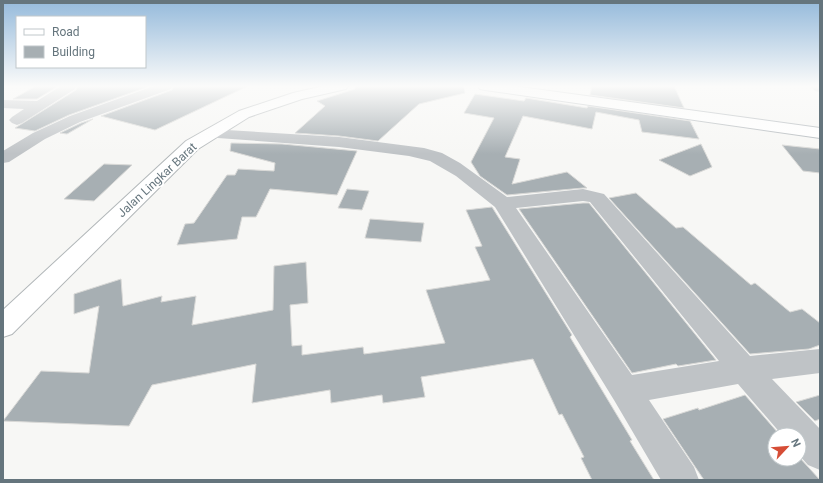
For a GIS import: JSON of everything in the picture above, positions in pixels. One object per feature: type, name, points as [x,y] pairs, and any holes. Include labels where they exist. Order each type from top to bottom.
[{"type":"main road","name":"Jalan Lingkar Barat","points":[[3,326],[192,145],[244,114],[260,109]]},
{"type":"main road","points":[[645,109],[820,133]]},
{"type":"street","points":[[17,120],[35,109]]},
{"type":"street","points":[[3,158],[39,136],[75,119],[104,109]]},
{"type":"street","points":[[210,134],[337,141],[436,156],[476,181],[486,192],[503,203],[625,390],[681,480]]},
{"type":"street","points":[[503,203],[583,195],[597,198],[744,370],[820,453]]},
{"type":"street","points":[[625,390],[744,370],[820,361]]},
{"type":"building","points":[[46,109],[87,109],[69,115],[35,131],[15,128]]},
{"type":"building","points":[[121,109],[200,109],[155,130],[101,116]]},
{"type":"building","points":[[322,109],[414,109],[378,141],[339,136],[295,133]]},
{"type":"building","points":[[467,109],[605,109],[690,121],[699,139],[642,132],[639,120],[596,112],[592,129],[523,116],[505,157],[520,159],[512,184],[567,172],[587,188],[507,195],[480,176],[471,162],[494,118],[464,113]]},
{"type":"building","points":[[93,119],[67,134],[60,133],[81,123]]},
{"type":"building","points":[[231,143],[282,144],[357,151],[337,195],[270,189],[256,217],[242,217],[237,239],[177,245],[185,224],[194,223],[227,175],[235,175],[238,169],[274,171],[275,163],[230,151]]},
{"type":"building","points":[[701,144],[712,167],[690,176],[659,160]]},
{"type":"building","points":[[782,145],[820,149],[820,173],[803,171]]},
{"type":"building","points":[[104,164],[132,165],[94,201],[64,199]]},
{"type":"building","points":[[347,189],[369,191],[362,210],[338,208]]},
{"type":"building","points":[[636,193],[676,228],[683,227],[751,285],[755,283],[790,312],[802,309],[820,323],[820,345],[809,349],[750,354],[609,198]]},
{"type":"building","points":[[589,203],[716,360],[678,366],[676,364],[632,373],[519,209]]},
{"type":"building","points":[[492,207],[572,335],[570,337],[632,440],[630,441],[654,480],[592,480],[581,458],[584,457],[562,414],[559,415],[533,359],[421,377],[425,397],[383,403],[382,395],[331,403],[330,390],[252,403],[256,364],[152,385],[129,426],[3,421],[41,371],[89,373],[99,306],[74,314],[74,294],[121,279],[123,306],[162,296],[161,302],[196,296],[192,325],[273,310],[274,266],[306,262],[308,303],[290,305],[292,346],[302,345],[302,355],[363,347],[364,354],[445,343],[426,290],[490,280],[475,247],[482,246],[466,210]]},
{"type":"building","points":[[370,219],[424,223],[421,242],[365,238]]},
{"type":"building","points":[[745,395],[773,427],[767,427],[767,467],[807,467],[807,466],[820,480],[704,480],[663,419],[698,408],[699,410]]},
{"type":"building","points":[[820,395],[820,419],[815,421],[796,402]]}]
